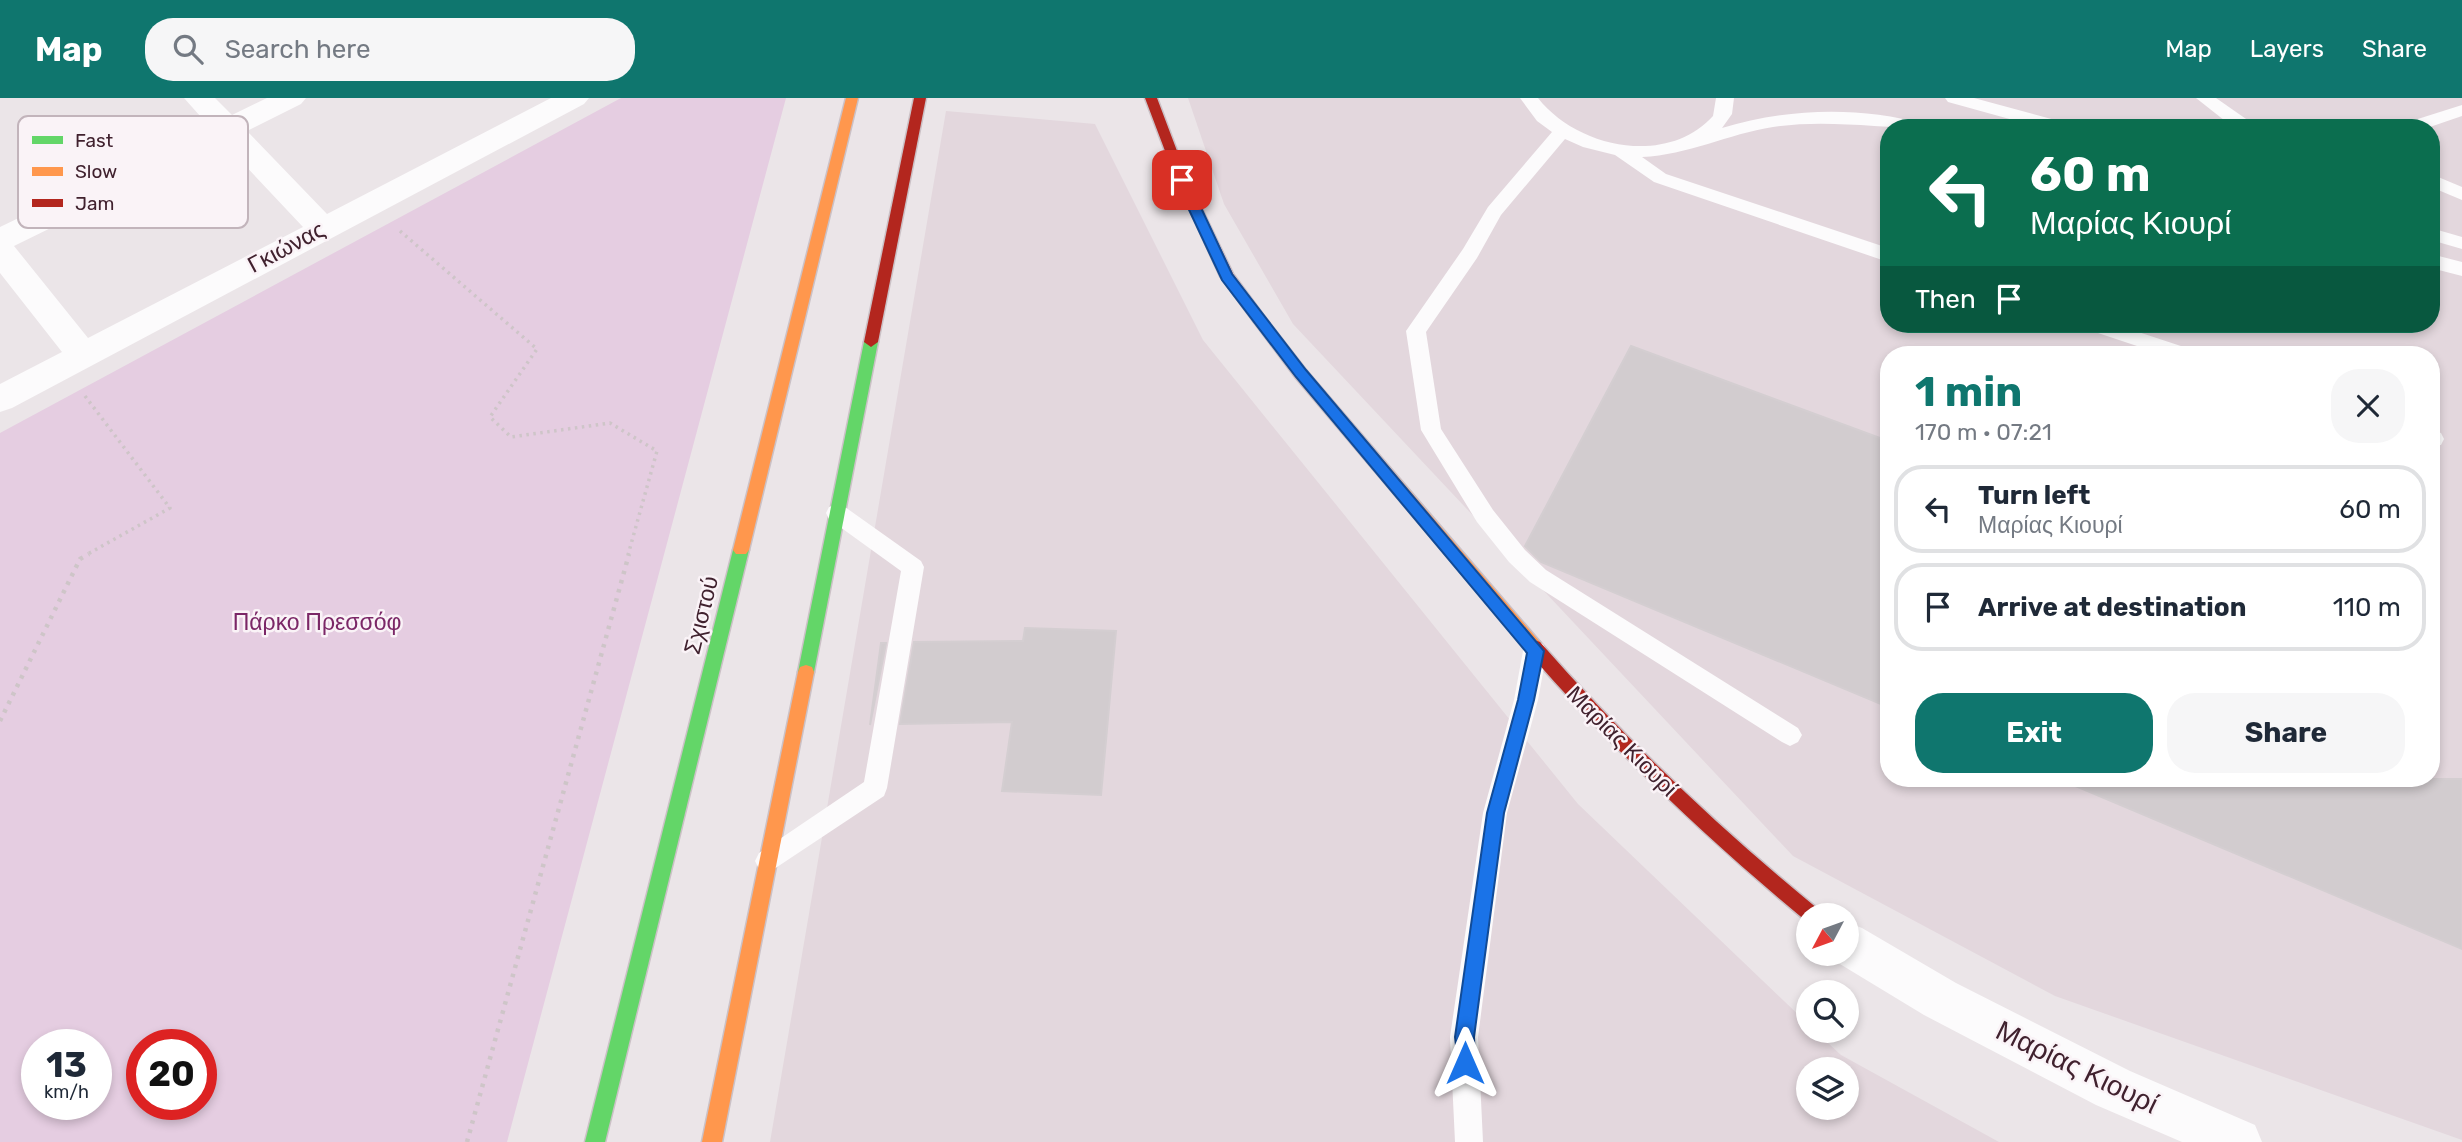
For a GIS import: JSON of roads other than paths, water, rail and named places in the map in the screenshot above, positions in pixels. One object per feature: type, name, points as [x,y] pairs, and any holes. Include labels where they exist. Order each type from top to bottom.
[{"type":"main road","name":"Σχιστού","points":[[595,1142],[852,98]]},
{"type":"main road","points":[[712,1142],[920,98]]},
{"type":"main road","name":"Μαρίας Κιουρί","points":[[1151,98],[1182,180],[1227,276],[1301,374],[1585,707],[1741,858],[1797,903]]},
{"type":"street","points":[[199,98],[216,116]]},
{"type":"street","points":[[248,119],[291,98]]},
{"type":"street","name":"Γκιώνας","points":[[0,399],[322,228],[575,98]]},
{"type":"street","points":[[248,150],[322,228]]},
{"type":"street","points":[[0,240],[25,228]]},
{"type":"street","points":[[0,251],[83,355]]},
{"type":"street","name":"Μαρίας Κιουρί","points":[[1859,951],[1940,999],[2100,1081],[2238,1142]]},
{"type":"lane","points":[[1529,98],[1538,112],[1562,131],[1594,145],[1621,151],[1641,152],[1679,147],[1767,122],[1818,117],[1880,121]]},
{"type":"lane","points":[[1679,147],[1706,135],[1722,119],[1726,107],[1725,98]]},
{"type":"lane","points":[[1955,98],[2031,119]]},
{"type":"lane","points":[[2205,98],[2233,119]]},
{"type":"lane","points":[[2435,119],[2462,110]]},
{"type":"lane","points":[[1562,131],[1494,211],[1470,253],[1416,331],[1431,430],[1485,516],[1517,556],[1538,576],[1790,735]]},
{"type":"lane","points":[[1621,151],[1660,178],[1880,252]]},
{"type":"lane","points":[[2440,184],[2462,194]]},
{"type":"lane","points":[[2440,237],[2462,243]]},
{"type":"lane","points":[[2440,263],[2462,269]]},
{"type":"lane","points":[[2120,333],[2159,346]]},
{"type":"lane","points":[[768,861],[875,788],[913,567],[837,513]]},
{"type":"lane","points":[[1469,1142],[1466,1024],[1495,813],[1526,700],[1535,651]]},
{"type":"park label","name":"Πάρκο Πρεσσόφ","points":[[317,622]]}]
